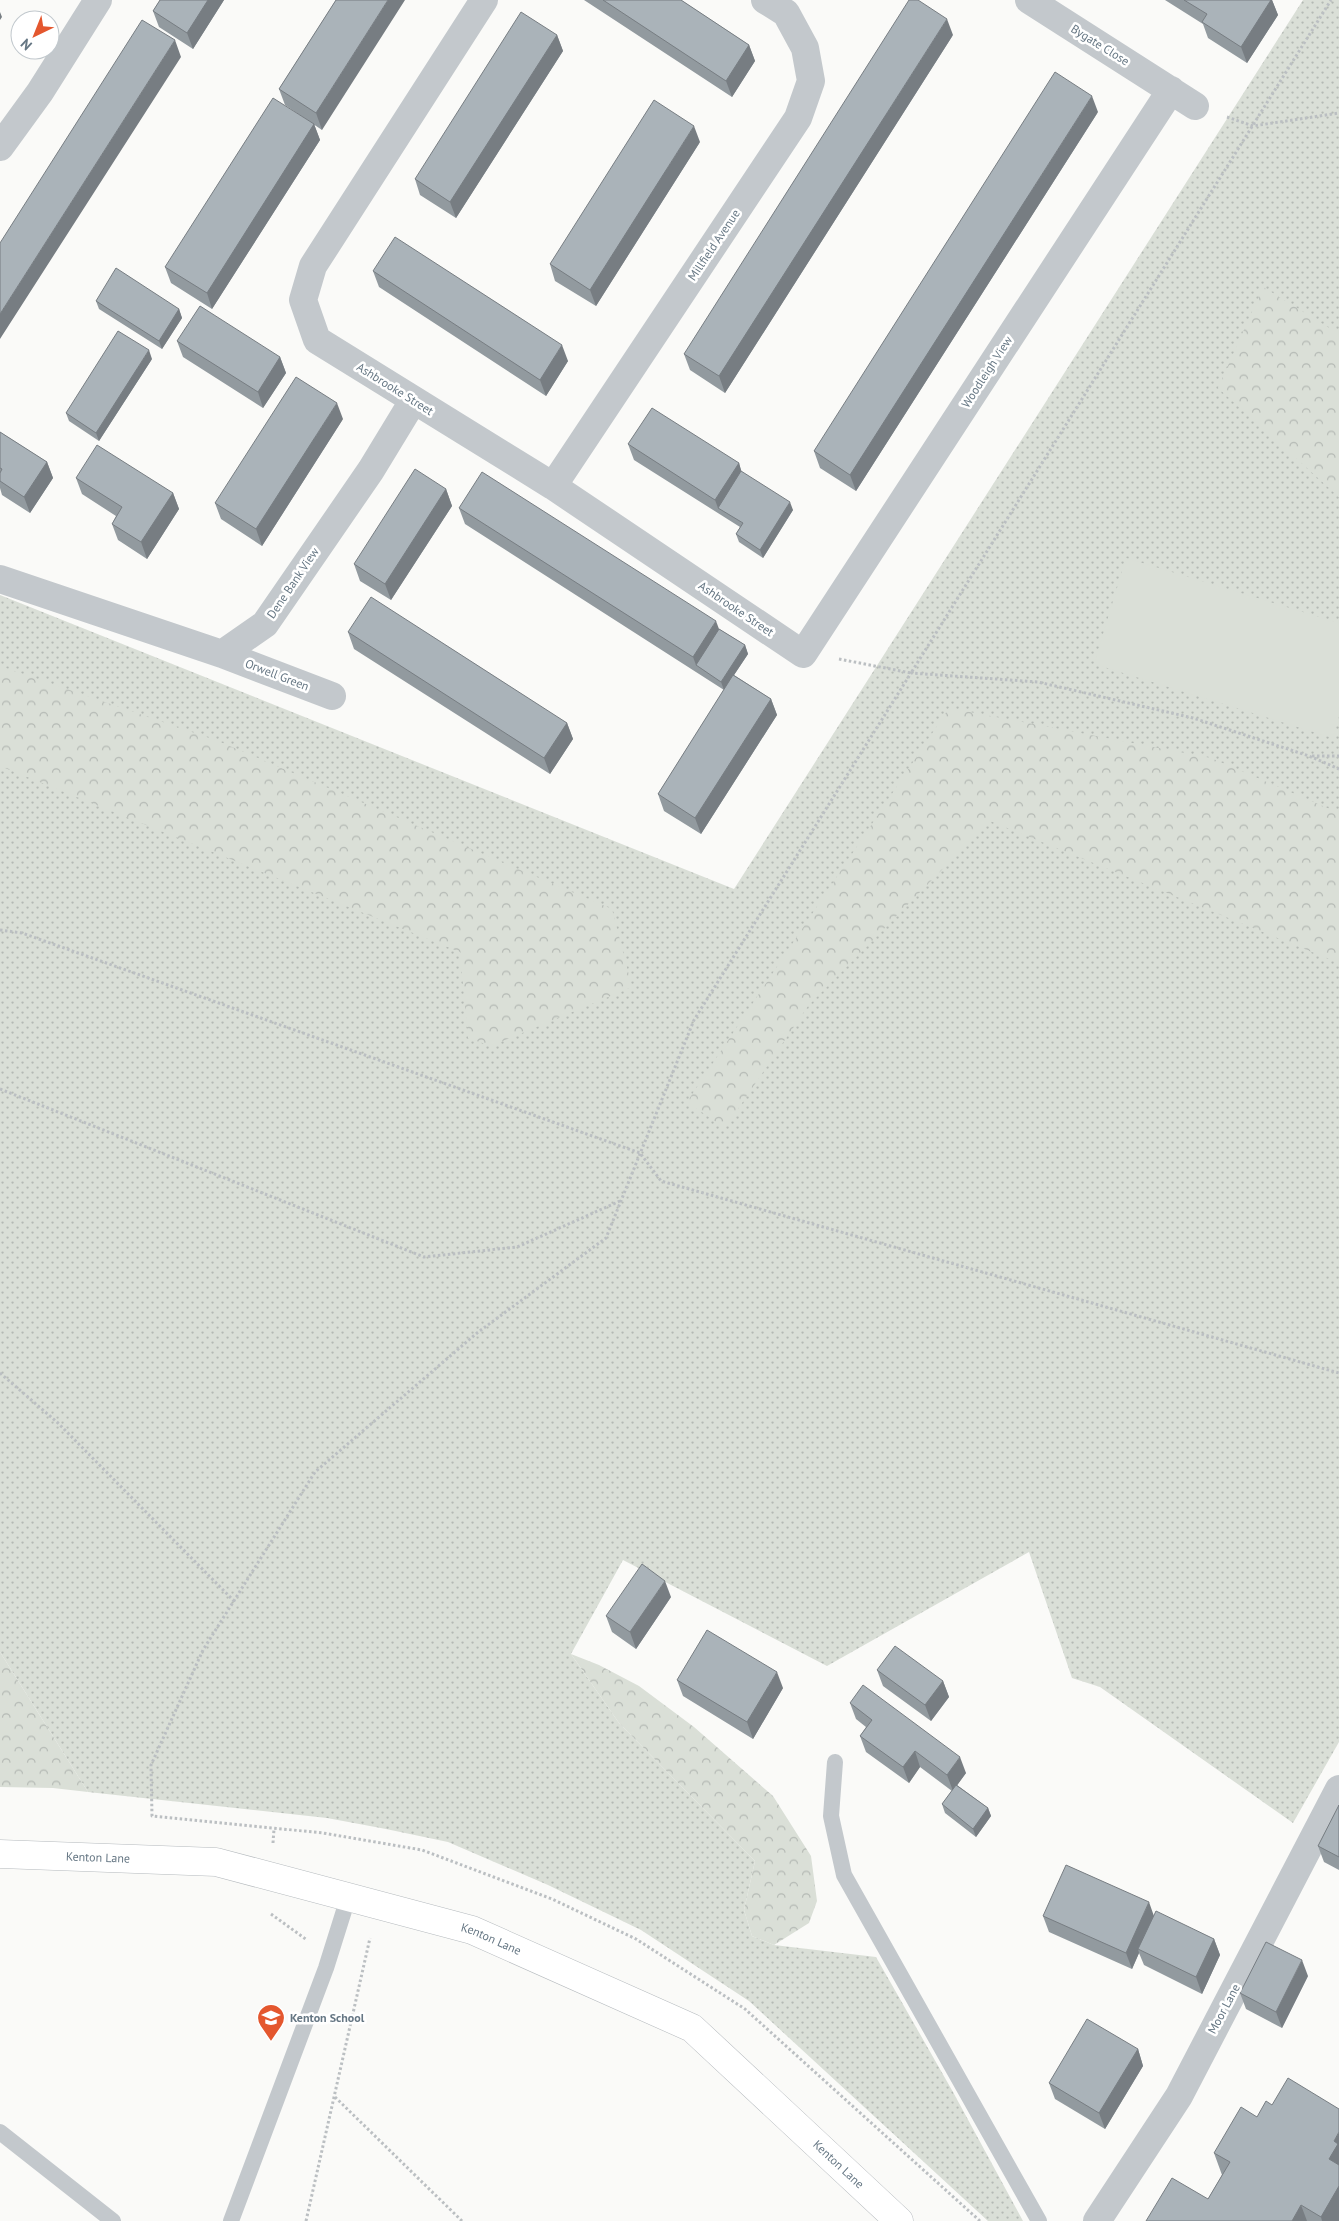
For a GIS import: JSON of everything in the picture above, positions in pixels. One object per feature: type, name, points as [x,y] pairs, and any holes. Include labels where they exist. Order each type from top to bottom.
[{"type":"main road","name":"Kenton Lane","points":[[0,1854],[216,1862],[472,1930],[692,2028],[899,2221]]},
{"type":"street","points":[[0,147],[40,92],[98,0]]},
{"type":"street","name":"Ashbrooke Street","points":[[484,0],[313,266],[304,300],[317,340],[553,486],[803,654]]},
{"type":"street","name":"Millfield Avenue","points":[[553,486],[798,118],[811,82],[805,48],[786,13],[765,0]]},
{"type":"street","name":"Bygate Close","points":[[1029,0],[1195,106]]},
{"type":"street","name":"Woodleigh View","points":[[803,654],[1171,90]]},
{"type":"street","name":"Dene Bank View","points":[[222,654],[265,624],[371,470],[413,401]]},
{"type":"street","points":[[0,578],[222,654]]},
{"type":"street","name":"Orwell Green","points":[[222,654],[332,696]]},
{"type":"street","name":"Moor Lane","points":[[1097,2221],[1179,2096],[1339,1789]]},
{"type":"lane","points":[[836,1762],[831,1816],[844,1875],[1039,2221]]},
{"type":"lane","points":[[231,2221],[326,1968],[348,1898]]},
{"type":"lane","points":[[0,2132],[113,2221]]},
{"type":"path","points":[[274,1829],[152,1816],[151,1765],[203,1650],[315,1472],[477,1333],[606,1238],[694,1020],[1331,0]]},
{"type":"path","points":[[1252,126],[1339,113]]},
{"type":"path","points":[[803,654],[860,662],[911,673],[1038,682],[1193,718],[1309,756],[1339,770]]},
{"type":"path","points":[[1309,756],[1339,756]]},
{"type":"path","points":[[0,930],[31,936],[640,1153],[661,1181],[1339,1373]]},
{"type":"path","points":[[0,1090],[424,1257],[517,1247],[621,1200]]},
{"type":"path","points":[[0,1374],[58,1423],[234,1601]]},
{"type":"path","points":[[306,2221],[377,1905]]},
{"type":"path","points":[[334,2097],[462,2221]]},
{"type":"green space","points":[[1303,0],[1339,0],[1339,1742],[1293,1823],[1100,1687],[1072,1678],[1029,1552],[827,1666],[623,1560],[571,1654],[619,1723],[755,1861],[744,1910],[752,1936],[774,1945],[876,1957],[953,2092],[1023,2221],[988,2221],[749,2001],[641,1930],[548,1885],[448,1842],[327,1818],[88,1792],[0,1652],[0,595],[734,889]]},
{"type":"green space","points":[[1263,287],[1339,334],[1339,497],[1218,388]]},
{"type":"green space","points":[[1126,558],[1339,623],[1339,716],[1333,738],[1094,664]]},
{"type":"green space","points":[[0,666],[218,741],[612,909],[632,987],[491,1046],[468,1038],[460,952],[0,766]]},
{"type":"green space","points":[[949,708],[1211,758],[1339,813],[1339,963],[990,821],[808,1006],[725,1128],[687,1102]]},
{"type":"green space","points":[[0,1652],[88,1792],[53,1788],[0,1787]]},
{"type":"green space","points":[[571,1654],[599,1665],[639,1686],[694,1727],[773,1796],[811,1856],[817,1901],[809,1923],[774,1945],[752,1936],[744,1910],[755,1861],[619,1723]]},
{"type":"building","points":[[160,0],[208,0],[187,33],[153,11]]},
{"type":"building","points":[[336,0],[388,0],[316,113],[279,89]]},
{"type":"building","points":[[603,0],[681,0],[749,45],[726,81]]},
{"type":"building","points":[[909,0],[918,0],[947,19],[719,376],[684,354]]},
{"type":"building","points":[[1184,0],[1271,0],[1241,47],[1202,22],[1207,14]]},
{"type":"building","points":[[521,12],[557,35],[450,202],[415,179]]},
{"type":"building","points":[[142,20],[175,40],[0,314],[0,243]]},
{"type":"building","points":[[1055,72],[1092,96],[850,475],[814,451]]},
{"type":"building","points":[[273,98],[314,124],[207,293],[165,267]]},
{"type":"building","points":[[654,100],[694,126],[590,290],[550,264]]},
{"type":"building","points":[[395,237],[562,345],[540,380],[373,271]]},
{"type":"building","points":[[116,268],[179,309],[159,341],[96,301]]},
{"type":"building","points":[[200,306],[280,357],[258,392],[177,341]]},
{"type":"building","points":[[118,331],[149,350],[96,433],[66,413]]},
{"type":"building","points":[[296,377],[337,403],[256,529],[215,503]]},
{"type":"building","points":[[652,408],[739,463],[715,500],[628,444]]},
{"type":"building","points":[[0,432],[47,462],[24,497],[0,481],[2,469],[0,468]]},
{"type":"building","points":[[97,445],[173,493],[141,542],[112,524],[122,507],[76,478]]},
{"type":"building","points":[[415,469],[446,489],[385,584],[354,564]]},
{"type":"building","points":[[741,471],[790,502],[760,550],[736,534],[743,523],[718,508]]},
{"type":"building","points":[[482,472],[716,621],[693,657],[459,508]]},
{"type":"building","points":[[371,597],[567,723],[544,758],[348,632]]},
{"type":"building","points":[[719,629],[745,645],[721,682],[696,665]]},
{"type":"building","points":[[733,675],[771,699],[695,818],[658,794]]},
{"type":"building","points":[[642,1564],[665,1581],[630,1632],[606,1616]]},
{"type":"building","points":[[707,1630],[777,1672],[747,1722],[677,1680]]},
{"type":"building","points":[[895,1646],[943,1681],[925,1705],[877,1670]]},
{"type":"building","points":[[863,1685],[960,1757],[947,1775],[915,1751],[903,1767],[860,1736],[872,1720],[850,1703]]},
{"type":"building","points":[[956,1785],[988,1808],[973,1829],[942,1804]]},
{"type":"building","points":[[1339,1805],[1339,1857],[1318,1846]]},
{"type":"building","points":[[1066,1865],[1149,1902],[1126,1953],[1043,1916]]},
{"type":"building","points":[[1156,1911],[1214,1939],[1196,1977],[1138,1949]]},
{"type":"building","points":[[1266,1942],[1302,1960],[1276,2012],[1240,1993]]},
{"type":"building","points":[[1087,2019],[1138,2049],[1099,2113],[1049,2083]]},
{"type":"building","points":[[1288,2078],[1339,2109],[1339,2132],[1334,2141],[1338,2144],[1329,2159],[1339,2165],[1339,2186],[1321,2217],[1301,2205],[1292,2221],[1146,2221],[1172,2178],[1208,2199],[1230,2162],[1214,2153],[1241,2107],[1257,2117],[1266,2101],[1272,2105]]},
{"type":"place","name":"Kenton School","points":[[271,2042]]}]
